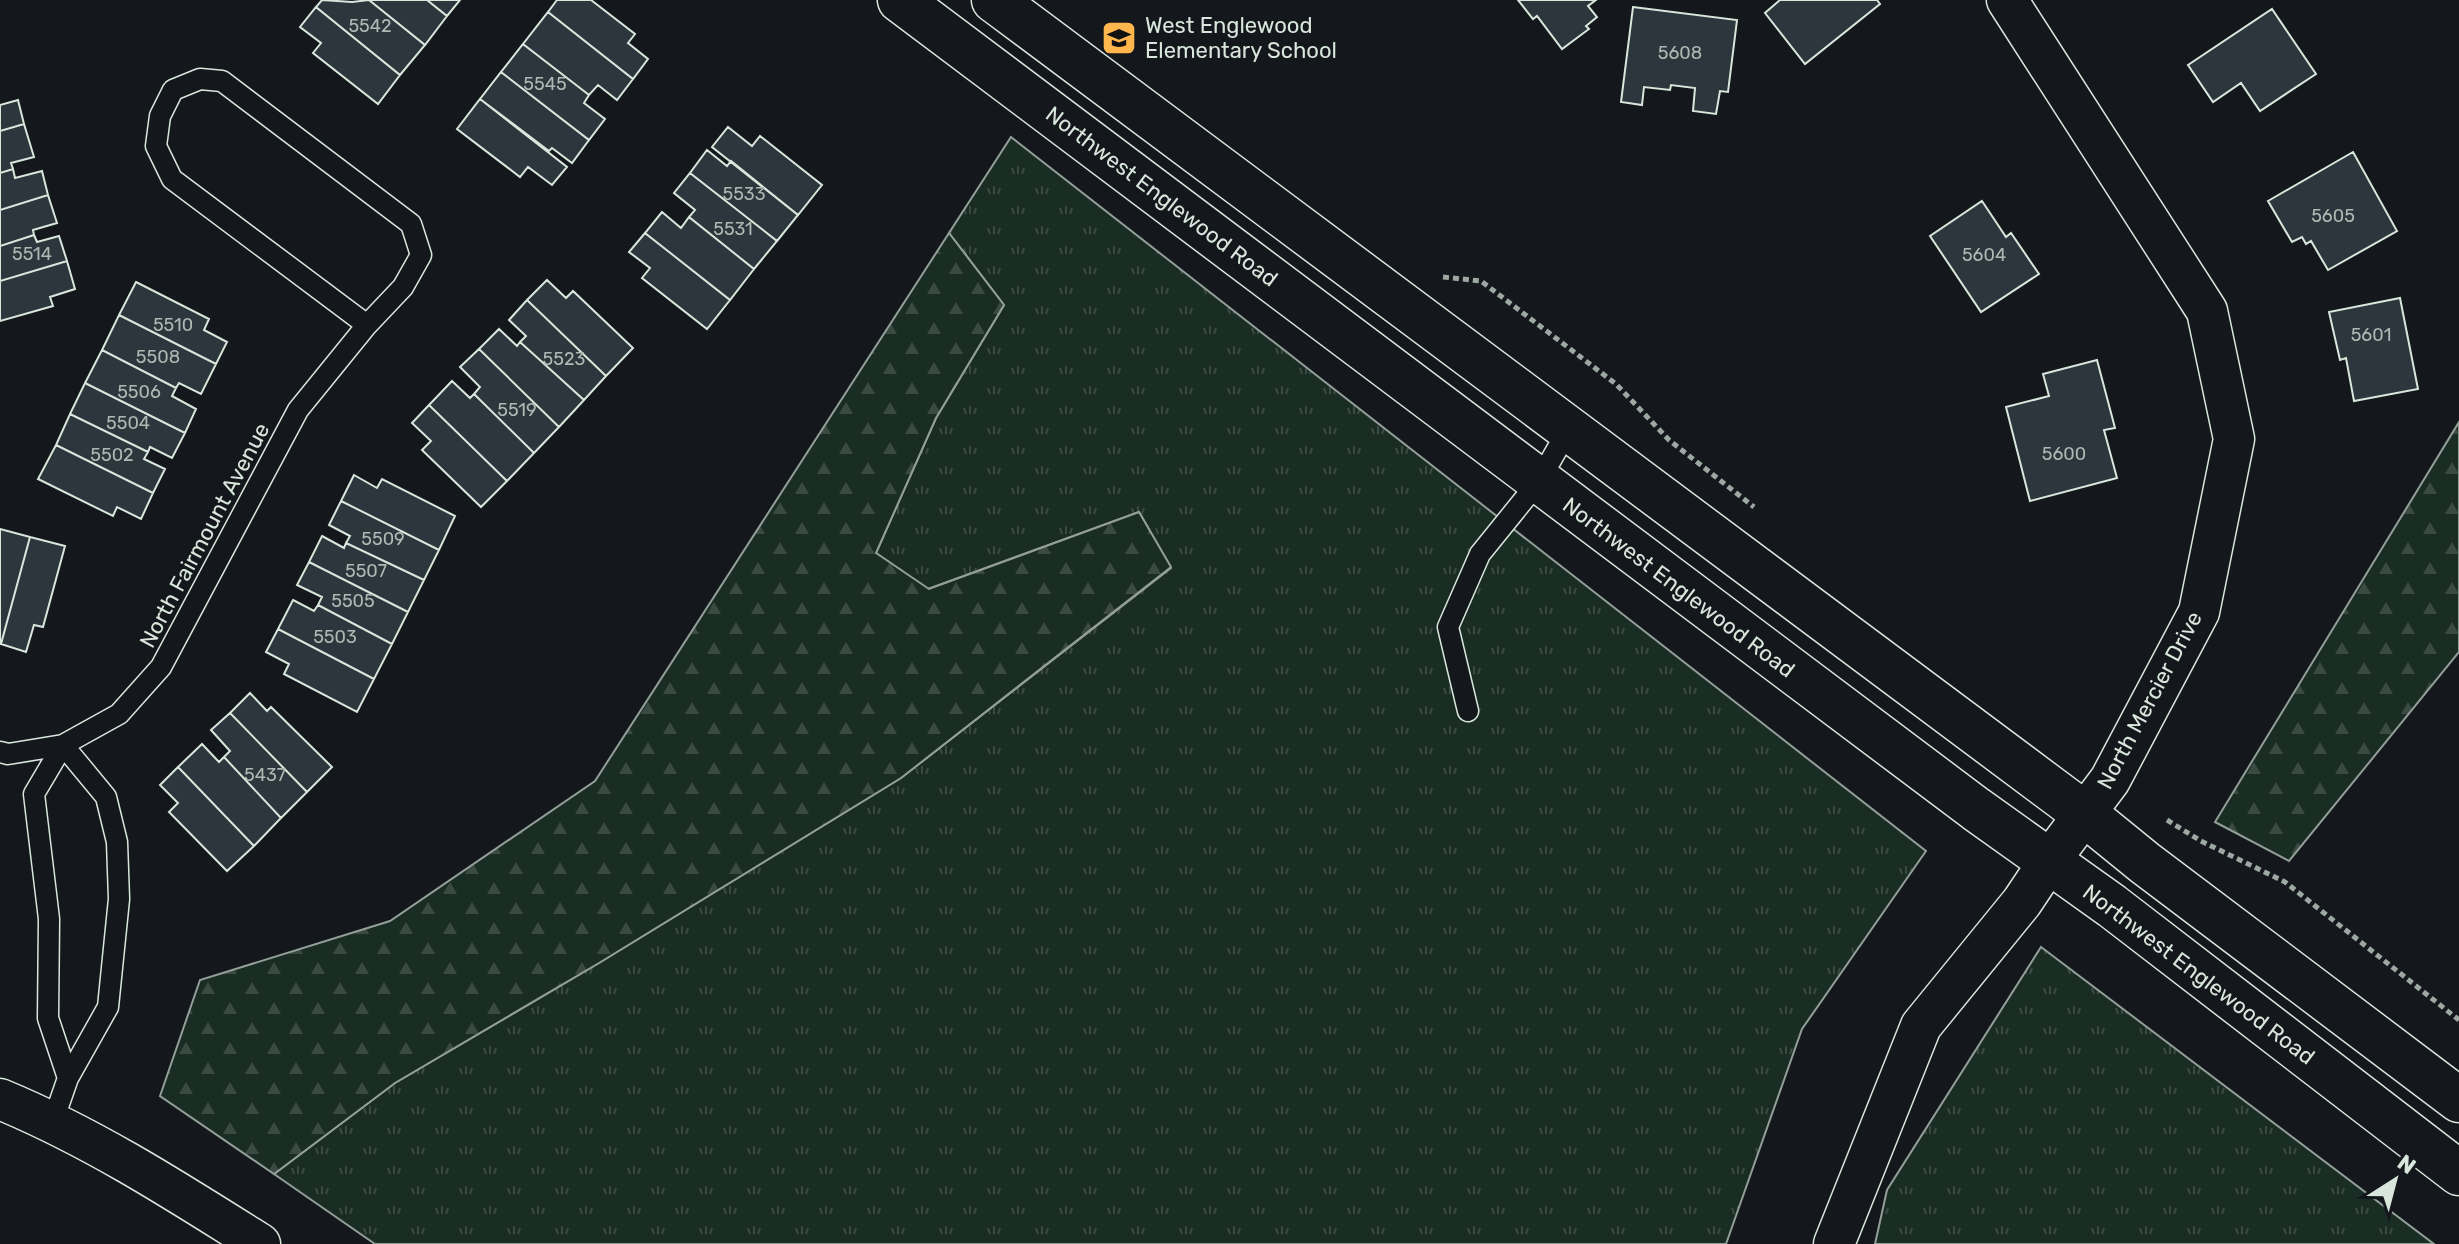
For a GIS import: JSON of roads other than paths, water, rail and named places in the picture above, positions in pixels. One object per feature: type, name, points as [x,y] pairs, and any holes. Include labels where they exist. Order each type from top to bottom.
[{"type":"main road","name":"Northwest Englewood Road","points":[[900,0],[1976,809],[2050,860],[2459,1173]]},
{"type":"main road","points":[[994,0],[2086,815],[2157,873],[2459,1100]]},
{"type":"street","name":"North Mercier Drive","points":[[1834,1244],[1921,1026],[2022,902],[2110,780],[2199,612],[2234,439],[2207,311],[2007,0]]},
{"type":"street","points":[[0,1099],[53,1121],[182,1194],[260,1244]]},
{"type":"lane","name":"North Fairmount Avenue","points":[[0,752],[8,754],[63,745],[119,714],[161,667],[298,410],[367,325],[403,287],[421,255],[411,224],[222,81],[200,79],[173,90],[160,116],[156,146],[172,179],[367,325]]},
{"type":"lane","points":[[1468,711],[1448,627],[1480,554],[1539,481],[1568,430]]},
{"type":"lane","points":[[53,1121],[68,1078],[108,1007],[119,899],[117,842],[106,797],[63,745],[34,794],[49,919],[48,1018],[68,1078]]},
{"type":"place","name":"West Englewood Elementary School","points":[[1119,38]]}]
